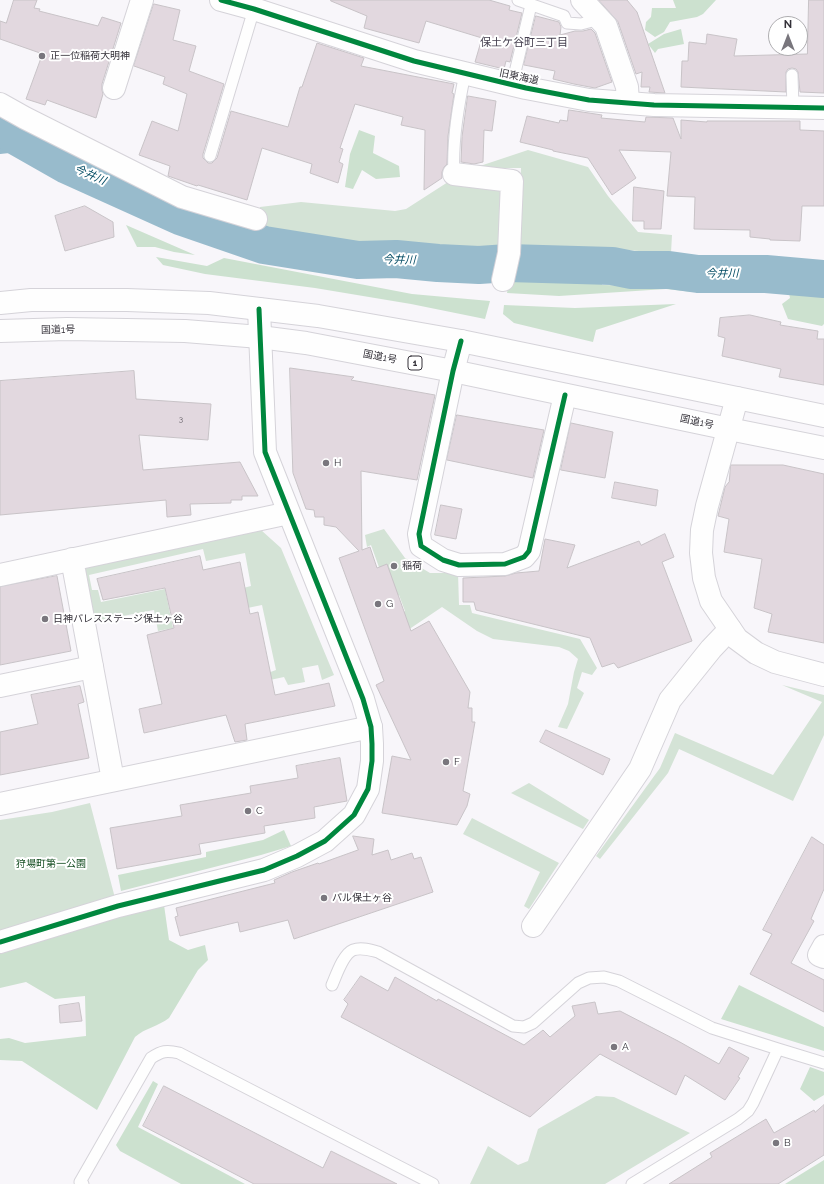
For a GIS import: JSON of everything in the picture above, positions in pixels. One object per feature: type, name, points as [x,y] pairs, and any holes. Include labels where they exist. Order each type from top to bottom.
[{"type":"main road","points":[[114,88],[142,0]]},
{"type":"main road","name":"旧東海道","points":[[221,0],[254,9],[414,61],[512,85],[589,100],[654,105],[824,108]]},
{"type":"main road","points":[[582,0],[606,26],[627,87],[628,103]]},
{"type":"main road","points":[[0,104],[182,197],[256,219]]},
{"type":"main road","points":[[454,174],[512,181],[510,253],[503,278]]},
{"type":"main road","points":[[0,302],[31,300],[128,300],[209,303],[318,316],[460,341],[824,416]]},
{"type":"main road","points":[[0,942],[118,906],[264,870],[297,856],[325,841],[354,815],[368,789],[372,761],[372,744],[371,727],[363,699],[265,452],[259,309]]},
{"type":"main road","name":"国道1号","points":[[0,331],[68,329],[170,331],[260,337],[306,343],[453,371],[824,448]]},
{"type":"main road","points":[[460,341],[419,534],[420,546],[443,560],[459,565],[505,564],[524,557],[530,550],[565,395]]},
{"type":"main road","points":[[737,398],[707,506],[702,530],[701,553],[704,578],[711,601],[737,639],[756,653],[775,662],[824,675]]},
{"type":"main road","points":[[0,575],[289,513]]},
{"type":"main road","points":[[72,559],[113,780]]},
{"type":"main road","points":[[533,926],[640,769],[670,700],[711,649],[730,629]]},
{"type":"main road","points":[[0,686],[92,667]]},
{"type":"main road","points":[[0,804],[371,727]]},
{"type":"main road","points":[[824,946],[819,955],[824,957]]},
{"type":"lane","points":[[518,0],[564,16],[567,23],[581,24],[600,19]]},
{"type":"lane","points":[[512,85],[531,5]]},
{"type":"lane","points":[[210,156],[254,9]]},
{"type":"lane","points":[[454,174],[456,126],[465,74]]},
{"type":"lane","points":[[792,75],[793,108]]},
{"type":"lane","points":[[332,985],[345,956],[352,950],[364,949],[378,952],[513,1026],[524,1027],[533,1023],[578,983],[589,978],[604,977],[619,981],[712,1028],[824,1063]]},
{"type":"lane","points":[[632,1184],[738,1119],[748,1110],[753,1103],[778,1049]]},
{"type":"lane","points":[[83,1184],[80,1182],[151,1058],[159,1053],[168,1051],[179,1053],[433,1184]]},
{"type":"green space","points":[[673,0],[716,0],[703,14],[697,17],[670,22],[664,32],[655,37],[645,30],[646,22],[651,17],[652,8],[676,8]]},
{"type":"green space","points":[[681,29],[684,44],[658,49],[655,53],[648,44],[664,34]]},
{"type":"green space","points":[[359,130],[375,136],[373,153],[399,166],[400,177],[376,179],[362,170],[353,189],[345,187],[350,154]]},
{"type":"green space","points":[[528,150],[588,167],[608,196],[638,232],[672,235],[671,253],[607,249],[603,256],[518,252],[521,168],[474,168]]},
{"type":"green space","points":[[448,182],[483,183],[505,192],[498,254],[309,238],[254,228],[260,207],[301,202],[395,211],[406,209]]},
{"type":"green space","points":[[126,225],[195,255],[155,247],[137,247]]},
{"type":"green space","points":[[156,257],[207,266],[224,258],[412,294],[490,301],[485,319],[411,304],[315,288],[205,274],[163,265]]},
{"type":"green space","points":[[510,276],[601,278],[602,285],[720,287],[692,292],[666,289],[559,296],[507,293]]},
{"type":"green space","points":[[816,285],[824,288],[824,324],[822,326],[788,319],[782,304],[790,298],[788,288]]},
{"type":"green space","points":[[676,304],[596,330],[593,342],[514,323],[503,314],[504,305],[575,308]]},
{"type":"green space","points":[[384,529],[405,558],[430,573],[458,573],[459,605],[470,605],[472,613],[580,639],[597,668],[592,675],[582,672],[577,688],[584,693],[567,729],[558,727],[568,704],[578,659],[569,651],[559,647],[493,639],[477,631],[442,607],[405,632],[399,615],[405,611],[399,595],[389,595],[371,545],[367,547],[365,535]]},
{"type":"green space","points":[[261,530],[281,548],[334,675],[322,680],[318,665],[302,668],[305,682],[288,685],[284,677],[256,683],[254,678],[276,670],[262,605],[228,612],[188,602],[251,586],[245,553],[206,561],[203,549],[89,575],[92,590],[98,590],[101,602],[165,589],[173,628],[158,631],[154,610],[92,622],[82,574],[90,562]]},
{"type":"green space","points":[[782,685],[824,695],[824,735],[793,801],[679,749],[668,773],[600,859],[596,856],[660,768],[675,733],[773,775],[822,702]]},
{"type":"green space","points":[[529,783],[589,820],[583,829],[511,793]]},
{"type":"green space","name":"狩場町第一公園","points":[[90,803],[115,898],[0,931],[0,820],[52,812]]},
{"type":"green space","points":[[472,818],[559,863],[529,909],[524,906],[540,872],[463,834]]},
{"type":"green space","points":[[284,830],[291,846],[121,891],[118,875],[206,857],[206,852],[263,840]]},
{"type":"green space","points":[[164,905],[169,940],[188,950],[205,945],[208,960],[198,970],[169,1018],[143,1031],[135,1037],[97,1110],[22,1061],[0,1060],[0,1039],[9,1038],[25,1043],[86,1036],[85,996],[55,999],[26,982],[0,988],[0,953],[127,913]]},
{"type":"green space","points":[[739,985],[824,1027],[824,1051],[721,1019]]},
{"type":"green space","points":[[810,1067],[824,1072],[824,1095],[814,1101],[800,1089]]},
{"type":"green space","points":[[153,1081],[158,1084],[138,1127],[245,1184],[181,1184],[120,1151],[116,1145]]},
{"type":"green space","points":[[596,1096],[614,1097],[690,1133],[605,1184],[470,1184],[488,1146],[518,1165],[528,1161],[538,1129]]},
{"type":"green space","points":[[824,1160],[824,1184],[785,1184]]},
{"type":"building","points":[[14,0],[37,0],[34,8],[40,9],[39,11],[98,26],[102,17],[121,23],[102,84],[103,94],[96,118],[47,100],[45,105],[26,99],[41,58],[38,58],[40,53],[0,39],[0,21],[6,23]]},
{"type":"building","points":[[331,0],[489,0],[510,6],[509,10],[522,13],[510,62],[506,61],[504,69],[475,62],[482,38],[426,21],[419,43],[364,28],[367,16]]},
{"type":"building","points":[[599,0],[627,0],[637,12],[665,93],[649,92],[650,87],[641,87],[642,72],[636,74],[618,22]]},
{"type":"building","points":[[809,0],[824,0],[824,93],[800,92],[798,72],[796,69],[792,68],[788,69],[786,72],[786,92],[681,87],[682,61],[688,61],[689,42],[706,44],[707,34],[737,39],[734,56],[808,56]]},
{"type":"building","points":[[154,4],[180,10],[173,40],[196,46],[189,71],[224,84],[203,154],[203,158],[208,163],[212,163],[217,158],[231,111],[288,127],[300,87],[302,87],[317,43],[364,58],[361,66],[454,84],[448,136],[447,164],[442,172],[442,178],[424,190],[425,130],[401,125],[403,117],[355,104],[340,148],[343,149],[339,162],[343,164],[338,183],[310,173],[312,164],[262,148],[247,200],[168,176],[170,166],[139,155],[152,121],[178,131],[187,94],[163,84],[165,77],[134,66]]},
{"type":"building","points":[[536,16],[559,22],[561,27],[560,35],[591,29],[595,33],[612,82],[595,88],[574,84],[553,79],[555,71],[524,65]]},
{"type":"building","points":[[468,96],[496,101],[492,131],[484,130],[483,162],[474,164],[461,162],[462,137]]},
{"type":"building","points":[[569,110],[602,115],[601,118],[645,122],[646,117],[673,118],[681,139],[681,120],[707,122],[800,121],[800,130],[824,131],[824,206],[802,206],[800,241],[770,240],[750,237],[750,230],[694,229],[695,197],[667,196],[671,152],[619,150],[636,178],[612,195],[588,158],[553,151],[520,142],[527,116],[559,123],[560,120],[567,121]]},
{"type":"building","points":[[634,187],[664,191],[661,229],[644,229],[644,221],[633,221]]},
{"type":"building","points":[[85,206],[113,222],[114,237],[65,251],[55,216]]},
{"type":"building","points":[[750,315],[781,322],[780,325],[818,331],[817,339],[824,339],[824,385],[779,377],[781,369],[722,356],[725,338],[718,336],[720,318]]},
{"type":"building","points":[[290,368],[354,377],[351,380],[435,395],[417,480],[361,471],[362,550],[370,547],[377,568],[387,564],[411,631],[429,621],[470,692],[468,708],[472,708],[472,722],[475,722],[463,791],[470,794],[467,806],[457,825],[382,813],[392,756],[411,760],[376,685],[384,681],[339,558],[359,551],[336,527],[324,525],[324,517],[315,517],[314,510],[306,509],[293,473]]},
{"type":"building","points":[[134,371],[136,399],[211,404],[208,440],[139,435],[143,470],[240,462],[258,496],[242,496],[242,500],[231,500],[231,503],[190,504],[191,515],[167,517],[166,500],[0,515],[0,381]]},
{"type":"building","points":[[457,415],[544,430],[533,478],[447,460]]},
{"type":"building","points":[[571,423],[613,432],[605,478],[561,470]]},
{"type":"building","points":[[731,465],[783,465],[824,474],[824,643],[768,632],[772,614],[754,608],[762,559],[724,552],[729,519],[718,516],[725,487],[729,482]]},
{"type":"building","points":[[615,482],[658,490],[656,506],[612,498]]},
{"type":"building","points":[[441,505],[462,509],[456,539],[435,535]]},
{"type":"building","points":[[665,534],[674,557],[662,562],[692,641],[618,668],[614,663],[602,667],[590,638],[476,610],[474,602],[463,602],[463,578],[505,576],[516,573],[539,571],[545,539],[575,545],[567,568],[639,541],[641,545]]},
{"type":"building","points":[[200,556],[203,570],[240,562],[250,614],[258,612],[275,695],[329,683],[335,706],[245,724],[247,740],[235,742],[226,715],[144,733],[139,709],[162,704],[147,635],[174,628],[165,588],[103,600],[97,579]]},
{"type":"building","name":"日神パレスステージ保土ヶ谷","points":[[57,576],[71,651],[0,665],[0,587]]},
{"type":"building","points":[[80,686],[84,702],[78,704],[89,758],[0,775],[0,732],[38,724],[31,695]]},
{"type":"building","points":[[546,730],[610,759],[603,775],[540,742]]},
{"type":"building","name":"C","points":[[340,758],[347,801],[314,807],[315,818],[264,826],[265,833],[199,844],[201,854],[117,869],[110,828],[182,816],[180,805],[251,793],[250,786],[298,778],[296,766]]},
{"type":"building","points":[[353,836],[374,839],[372,855],[388,850],[391,860],[412,853],[414,859],[421,857],[433,892],[294,939],[288,920],[240,932],[238,922],[180,936],[175,917],[178,916],[176,908],[275,883],[274,880],[292,872],[358,850]]},
{"type":"building","points":[[812,837],[824,845],[824,889],[811,919],[814,921],[791,963],[824,980],[824,1012],[750,974],[772,934],[763,930]]},
{"type":"building","name":"A","points":[[361,976],[388,991],[395,977],[437,1001],[438,999],[524,1045],[543,1030],[550,1037],[575,1016],[572,1006],[595,1002],[598,1014],[620,1011],[719,1064],[729,1047],[749,1058],[738,1077],[740,1078],[725,1100],[685,1075],[676,1095],[600,1054],[530,1117],[341,1017],[348,1004],[344,1000]]},
{"type":"building","points":[[79,1003],[82,1021],[60,1023],[59,1006]]},
{"type":"building","points":[[164,1086],[323,1168],[331,1151],[397,1184],[254,1184],[143,1126]]},
{"type":"building","name":"B","points":[[824,1105],[824,1155],[778,1184],[669,1184],[712,1157],[710,1153],[766,1119],[774,1133],[814,1110],[815,1112]]},
{"type":"waterway","name":"今井川","points":[[0,127],[67,165],[180,216],[264,245],[358,260],[396,259],[479,265],[508,263],[612,266],[632,270],[669,270],[698,274],[766,274],[824,279]]},
{"type":"waterway","points":[[0,151],[36,147]]},
{"type":"cycle path","points":[[221,0],[254,9],[414,61],[526,88],[589,100],[654,105],[824,108]]},
{"type":"cycle path","points":[[0,942],[118,906],[264,870],[297,856],[325,841],[354,815],[368,789],[372,761],[372,744],[371,727],[363,699],[265,452],[259,309]]},
{"type":"cycle path","points":[[461,341],[453,371],[419,534],[421,546],[443,560],[459,565],[505,564],[524,557],[529,551],[565,395]]},
{"type":"place","name":"正一位稲荷大明神","points":[[42,56]]},
{"type":"place","name":"H","points":[[326,463]]},
{"type":"place","name":"稲荷","points":[[394,566]]},
{"type":"place","name":"G","points":[[378,604]]},
{"type":"place","name":"日神パレスステージ保土ヶ谷","points":[[45,619]]},
{"type":"place","name":"F","points":[[446,762]]},
{"type":"place","name":"C","points":[[248,811]]},
{"type":"place","name":"パル保土ヶ谷","points":[[324,898]]},
{"type":"place","name":"A","points":[[614,1047]]},
{"type":"place","name":"B","points":[[776,1143]]},
{"type":"district","name":"保土ケ谷町三丁目","points":[[524,43]]}]
